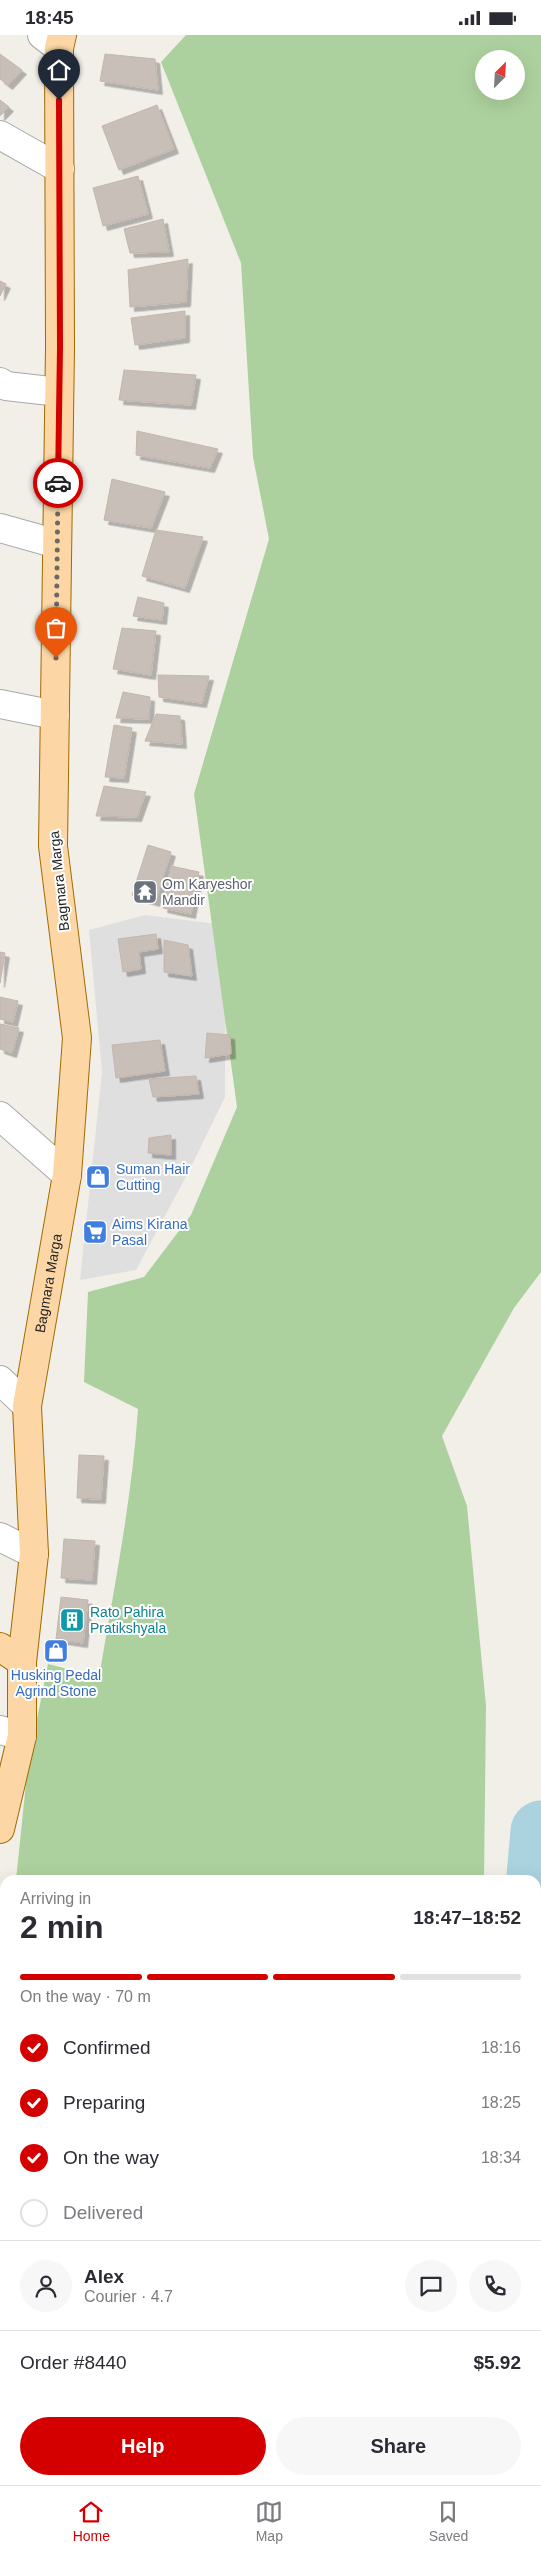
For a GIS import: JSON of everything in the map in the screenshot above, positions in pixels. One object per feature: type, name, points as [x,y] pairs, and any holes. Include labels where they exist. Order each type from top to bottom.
[{"type":"main road","name":"Bagmara Marga","points":[[0,1829],[34,1555],[27,1406],[67,1175],[77,1038],[52,846],[59,392],[60,169],[55,39]]},
{"type":"main road","points":[[0,1647],[22,1662]]},
{"type":"street","points":[[0,135],[60,169]]},
{"type":"street","points":[[0,382],[6,386],[59,392]]},
{"type":"street","points":[[0,528],[57,543]]},
{"type":"street","points":[[0,704],[55,715]]},
{"type":"street","points":[[0,1116],[67,1175]]},
{"type":"street","points":[[0,1379],[27,1406]]},
{"type":"street","points":[[0,1537],[34,1555]]},
{"type":"shaded area","points":[[145,915],[226,925],[225,1097],[190,1169],[136,1270],[80,1280],[102,1072],[89,930]]},
{"type":"green space","points":[[186,35],[541,35],[541,1272],[514,1308],[442,1436],[467,1506],[486,1706],[484,1875],[17,1875],[28,1764],[48,1664],[99,1677],[122,1543],[131,1476],[138,1409],[84,1382],[88,1292],[144,1277],[191,1215],[237,1107],[194,794],[269,539],[253,457],[241,263],[161,62]]},
{"type":"building","points":[[0,54],[22,70],[8,85],[0,79]]},
{"type":"building","points":[[105,54],[155,59],[158,90],[100,81]]},
{"type":"building","points":[[0,100],[9,107],[0,116]]},
{"type":"building","points":[[157,105],[174,149],[119,170],[102,126]]},
{"type":"building","points":[[138,176],[148,214],[103,226],[93,188]]},
{"type":"building","points":[[163,219],[169,252],[130,253],[124,229]]},
{"type":"building","points":[[188,259],[186,302],[130,307],[128,270]]},
{"type":"building","points":[[0,281],[6,284],[0,296]]},
{"type":"building","points":[[185,311],[185,338],[135,345],[131,318]]},
{"type":"building","points":[[124,370],[196,375],[191,405],[119,400]]},
{"type":"building","points":[[137,431],[218,449],[210,468],[136,455]]},
{"type":"building","points":[[112,479],[165,492],[151,528],[104,520]]},
{"type":"building","points":[[156,530],[203,537],[185,588],[142,576]]},
{"type":"building","points":[[138,597],[164,603],[162,620],[133,616]]},
{"type":"building","points":[[122,628],[156,631],[151,675],[113,669]]},
{"type":"building","points":[[158,675],[209,676],[202,703],[159,697]]},
{"type":"building","points":[[123,692],[150,697],[149,719],[116,718]]},
{"type":"building","points":[[156,714],[180,716],[182,744],[145,741]]},
{"type":"building","points":[[114,725],[132,728],[124,778],[105,777]]},
{"type":"building","points":[[104,786],[146,792],[137,817],[96,816]]},
{"type":"building","points":[[148,845],[171,852],[155,902],[132,895]]},
{"type":"building","points":[[171,866],[199,872],[191,914],[163,908]]},
{"type":"building","points":[[156,934],[158,949],[139,952],[141,969],[123,972],[118,939]]},
{"type":"building","points":[[164,940],[188,945],[192,976],[164,972]]},
{"type":"building","points":[[0,952],[5,953],[0,983]]},
{"type":"building","points":[[0,997],[18,1001],[13,1022],[0,1019]]},
{"type":"building","points":[[0,1024],[19,1028],[12,1053],[0,1049]]},
{"type":"building","points":[[207,1033],[230,1035],[231,1054],[205,1058]]},
{"type":"building","points":[[160,1040],[165,1071],[116,1078],[112,1045]]},
{"type":"building","points":[[196,1076],[199,1094],[153,1097],[149,1079]]},
{"type":"building","points":[[171,1135],[171,1155],[148,1153],[149,1138]]},
{"type":"building","points":[[79,1455],[104,1456],[101,1499],[77,1498]]},
{"type":"building","points":[[64,1539],[95,1541],[92,1580],[61,1578]]},
{"type":"building","name":"Rato Pahira Pratikshyala","points":[[61,1597],[88,1600],[83,1643],[56,1639]]},
{"type":"waterway","points":[[537,1875],[541,1831]]},
{"type":"way so far","points":[[56,658],[58,483]]},
{"type":"place","name":"Om Karyeshor Mandir","points":[[145,892]]},
{"type":"place","name":"Suman Hair Cutting","points":[[98,1177]]},
{"type":"place","name":"Aims Kirana Pasal","points":[[95,1232]]},
{"type":"place","name":"Rato Pahira Pratikshyala","points":[[72,1620]]},
{"type":"place","name":"Husking Pedal Agrind Stone","points":[[56,1651]]},
{"type":"route","points":[[58,483],[60,347],[59,100]]}]
